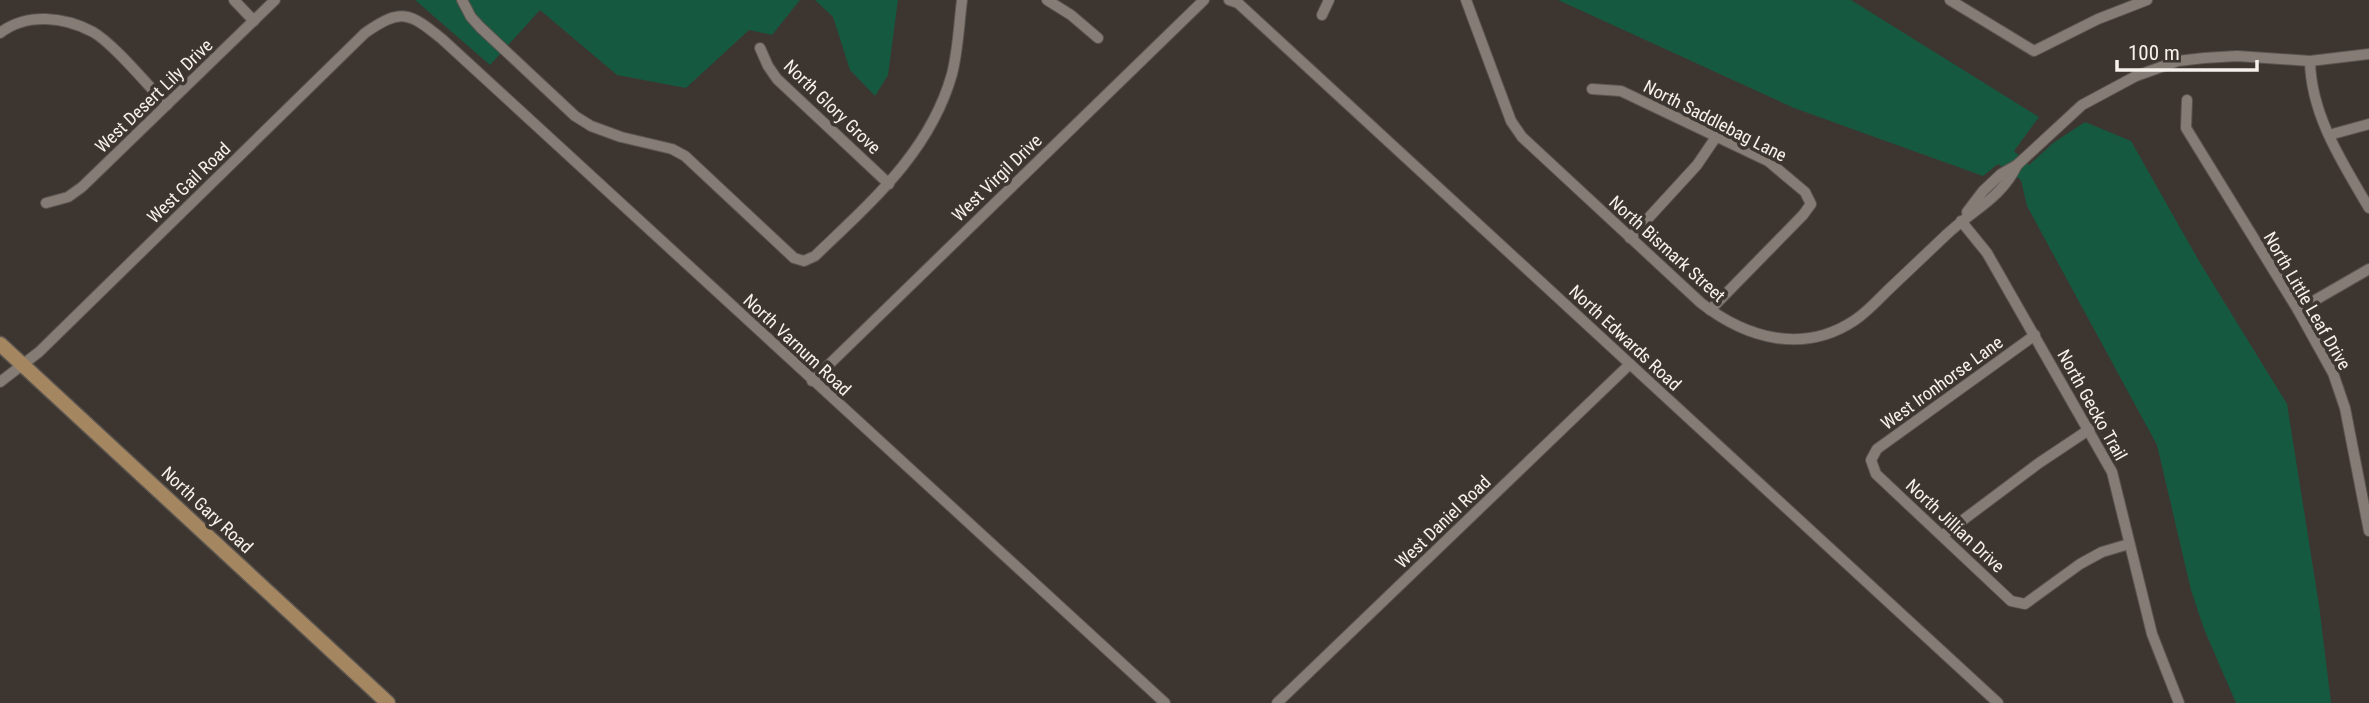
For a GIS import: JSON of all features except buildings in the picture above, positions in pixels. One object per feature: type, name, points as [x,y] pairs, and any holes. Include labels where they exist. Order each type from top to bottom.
[{"type":"street","points":[[234,0],[254,21]]},
{"type":"street","name":"West Desert Lily Drive","points":[[46,203],[68,197],[82,187],[275,0]]},
{"type":"street","points":[[462,0],[480,27],[575,116],[606,133],[665,147],[685,156],[794,258],[804,261],[815,256],[889,184],[917,150],[933,122],[953,72],[962,0]]},
{"type":"street","points":[[1047,0],[1071,15],[1098,38]]},
{"type":"street","name":"West Virgil Drive","points":[[813,381],[1204,0]]},
{"type":"street","name":"North Edwards Road","points":[[1229,0],[1238,3],[1998,703]]},
{"type":"street","points":[[1322,15],[1329,0]]},
{"type":"street","name":"North Bismark Street","points":[[1466,0],[1511,121],[1533,149],[1723,320],[1757,335],[1811,338],[1832,332],[1855,320],[1961,221]]},
{"type":"street","points":[[1953,1],[2034,51],[2098,19],[2147,0]]},
{"type":"street","name":"North Varnum Road","points":[[405,15],[424,24],[442,39],[1166,703]]},
{"type":"street","name":"West Gail Road","points":[[0,382],[40,352],[365,33],[386,18],[405,15]]},
{"type":"street","points":[[0,33],[36,18],[62,21],[95,33],[167,106]]},
{"type":"street","name":"North Glory Grove","points":[[760,48],[777,79],[889,184]]},
{"type":"street","points":[[1961,221],[1993,182],[2017,165],[2082,105],[2109,89],[2167,64],[2237,56],[2310,61],[2369,54]]},
{"type":"street","points":[[2310,61],[2310,82],[2316,106],[2369,208]]},
{"type":"street","name":"North Saddlebag Lane","points":[[1592,89],[1621,91],[1717,137],[1775,166],[1805,192],[1811,204],[1803,215],[1710,310]]},
{"type":"street","name":"North Little Leaf Drive","points":[[2187,100],[2186,128],[2298,310],[2333,373],[2345,408],[2369,531]]},
{"type":"street","points":[[2329,135],[2369,124]]},
{"type":"street","points":[[1630,238],[1697,164],[1717,137]]},
{"type":"street","points":[[1961,221],[2001,191],[2017,165]]},
{"type":"street","points":[[1993,182],[2001,191]]},
{"type":"street","name":"North Gecko Trail","points":[[1961,221],[1987,253],[2090,429],[2112,472],[2152,634],[2179,703]]},
{"type":"street","points":[[2298,310],[2369,269]]},
{"type":"street","name":"West Ironhorse Lane","points":[[1871,460],[1877,449],[2035,335]]},
{"type":"street","name":"North Gary Road","points":[[0,344],[388,703]]},
{"type":"street","name":"West Daniel Road","points":[[1277,703],[1630,364]]},
{"type":"street","points":[[1943,535],[2039,463],[2090,429]]},
{"type":"street","name":"North Jillian Drive","points":[[1871,460],[1876,474],[2011,601],[2025,604],[2080,564],[2102,552],[2129,544]]},
{"type":"green space","points":[[415,0],[800,0],[772,35],[749,30],[686,88],[617,75],[540,10],[490,65]]},
{"type":"green space","points":[[815,0],[898,0],[888,75],[875,96],[850,70],[833,17]]},
{"type":"green space","points":[[1558,0],[1851,0],[2039,117],[2014,151],[2029,165],[2053,143],[2085,122],[2131,141],[2199,261],[2287,404],[2319,605],[2331,703],[2236,703],[2204,629],[2191,590],[2157,445],[2027,206],[2021,180],[1998,164],[1983,176],[1794,108]]}]
